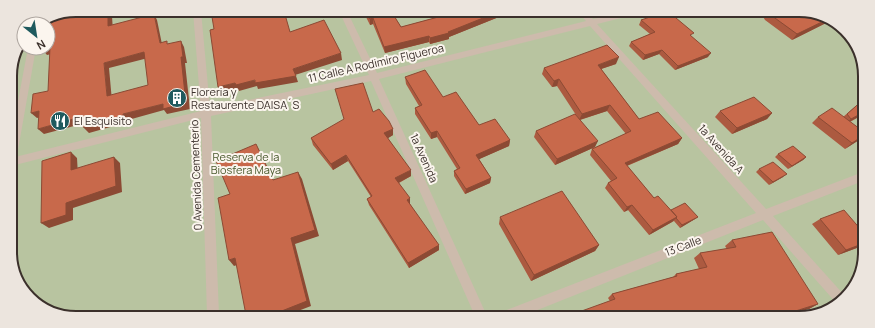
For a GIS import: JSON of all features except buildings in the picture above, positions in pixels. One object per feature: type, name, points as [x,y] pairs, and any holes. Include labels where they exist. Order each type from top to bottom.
[{"type":"street","name":"0 Avenida Cementerio","points":[[198,17],[206,113],[213,311]]},
{"type":"street","name":"1a Avenida","points":[[346,17],[478,311]]},
{"type":"street","name":"1a Avenida A","points":[[587,17],[838,296]]},
{"type":"street","name":"11 Calle A Rodimiro FIgueroa","points":[[17,160],[206,113],[374,77],[613,17]]},
{"type":"street","points":[[17,129],[31,56]]},
{"type":"street","name":"13 Calle","points":[[519,311],[858,178]]},
{"type":"green space","name":"Reserva de la Biosfera Maya","points":[[76,17],[799,17],[818,20],[832,27],[843,37],[854,53],[856,61],[858,76],[858,252],[855,271],[848,285],[835,299],[818,308],[803,311],[64,310],[43,301],[32,291],[23,278],[18,264],[17,72],[21,56],[56,56],[56,20]]},
{"type":"place","name":"Floreria y Restaurente DAISA´S","points":[[177,98]]},
{"type":"place","name":"El Esquisito","points":[[60,121]]}]
